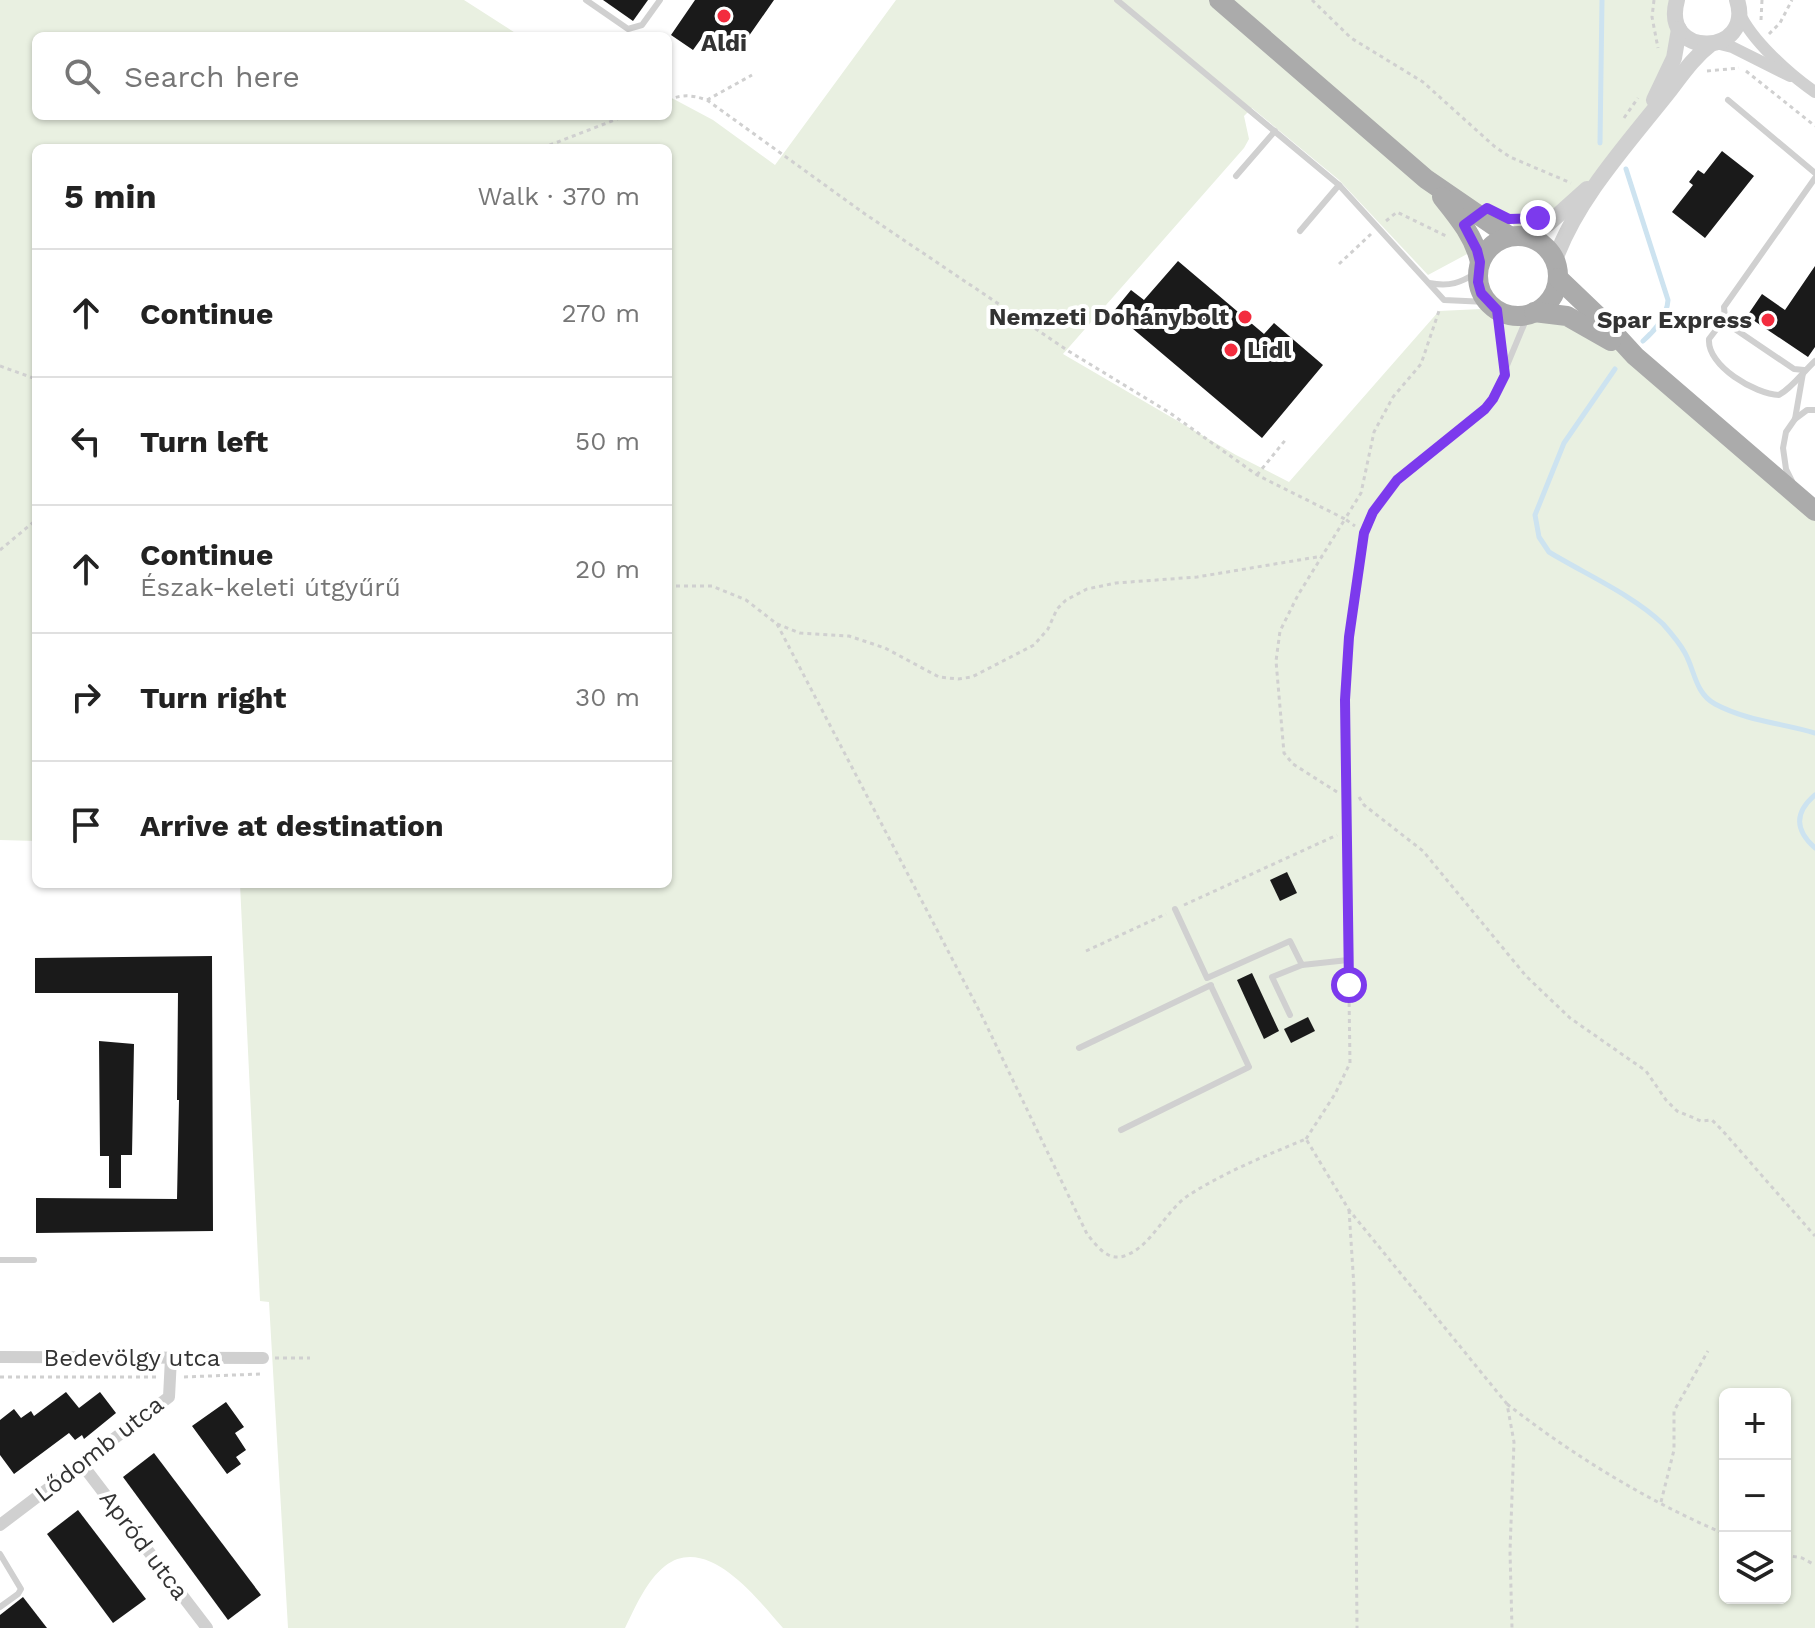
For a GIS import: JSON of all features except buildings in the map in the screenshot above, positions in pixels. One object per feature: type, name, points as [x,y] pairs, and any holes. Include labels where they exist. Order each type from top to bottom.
[{"type":"main road","points":[[1219,0],[1426,179],[1515,236],[1541,243],[1556,269],[1635,356],[1809,507]]},
{"type":"main road","points":[[1426,179],[1464,225],[1477,250],[1481,293],[1492,306],[1509,315],[1567,316],[1635,356]]},
{"type":"main road","points":[[1479,267],[1486,250],[1497,241],[1515,236]]},
{"type":"main road","points":[[1531,314],[1551,299],[1556,269]]},
{"type":"street","points":[[1649,112],[1674,58],[1679,29],[1675,3]]},
{"type":"street","points":[[1556,269],[1561,242],[1601,178],[1649,112],[1692,61],[1733,30],[1738,3]]},
{"type":"street","points":[[1738,3],[1748,27],[1797,80]]},
{"type":"street","points":[[1679,29],[1695,43],[1732,47],[1815,92]]},
{"type":"street","points":[[1515,236],[1548,224],[1601,178]]},
{"type":"street","name":"Bedevölgy utca","points":[[0,1357],[263,1358]]},
{"type":"street","name":"Lődomb utca","points":[[0,1525],[169,1397],[171,1358]]},
{"type":"street","name":"Apród utca","points":[[81,1463],[207,1628]]},
{"type":"lane","points":[[586,0],[628,29],[642,25],[660,0]]},
{"type":"lane","points":[[1117,0],[1339,185],[1444,300],[1492,306],[1505,375]]},
{"type":"lane","points":[[1728,100],[1815,176],[1724,307],[1729,325],[1794,369],[1804,370]]},
{"type":"lane","points":[[1236,176],[1275,131]]},
{"type":"lane","points":[[1300,231],[1339,185]]},
{"type":"lane","points":[[1428,282],[1447,286],[1479,267]]},
{"type":"lane","points":[[1349,985],[1345,700],[1364,533],[1373,512],[1397,480],[1485,409],[1493,399],[1531,314]]},
{"type":"lane","points":[[1725,318],[1709,339],[1711,353],[1721,366],[1752,388],[1779,395],[1789,389],[1815,361]]},
{"type":"lane","points":[[1795,419],[1804,370]]},
{"type":"lane","points":[[1809,507],[1786,469],[1783,448],[1786,432],[1795,419],[1807,410],[1815,410]]},
{"type":"lane","points":[[1121,1130],[1249,1067],[1175,909]]},
{"type":"lane","points":[[1079,1048],[1290,941],[1302,965]]},
{"type":"lane","points":[[1290,1015],[1272,977],[1302,965],[1348,960]]},
{"type":"lane","points":[[0,1260],[34,1260]]},
{"type":"lane","points":[[0,1554],[21,1589],[0,1607]]},
{"type":"path","points":[[1654,0],[1652,17],[1659,50]]},
{"type":"path","points":[[1761,24],[1762,0]]},
{"type":"path","points":[[1767,36],[1780,23],[1792,0]]},
{"type":"path","points":[[1314,1],[1351,38],[1423,82],[1494,146],[1530,167],[1560,177],[1584,192]]},
{"type":"path","points":[[1703,71],[1742,68],[1815,126]]},
{"type":"path","points":[[707,100],[752,75]]},
{"type":"path","points":[[672,98],[694,95],[707,100],[865,214],[1070,352],[1170,413],[1257,475],[1345,519],[1364,533]]},
{"type":"path","points":[[1620,125],[1638,98]]},
{"type":"path","points":[[552,144],[615,120]]},
{"type":"path","points":[[1339,264],[1397,212],[1446,236],[1464,225]]},
{"type":"path","points":[[1346,797],[1325,787],[1293,764],[1284,753],[1277,646],[1280,631],[1298,595],[1361,493],[1374,432],[1393,397],[1421,364],[1444,300]]},
{"type":"path","points":[[0,366],[32,378]]},
{"type":"path","points":[[1257,475],[1287,438]]},
{"type":"path","points":[[0,550],[32,523]]},
{"type":"path","points":[[672,586],[712,586],[746,600],[777,624],[800,633],[849,636],[885,648],[939,677],[958,679],[972,677],[1034,645],[1048,629],[1057,609],[1066,600],[1087,589],[1116,583],[1197,577],[1323,556]]},
{"type":"path","points":[[777,624],[981,1014],[1087,1234],[1103,1253],[1113,1257],[1125,1256],[1139,1247],[1186,1197],[1306,1139],[1335,1094],[1350,1063],[1349,985]]},
{"type":"path","points":[[1346,776],[1364,805],[1423,851],[1526,976],[1570,1018],[1646,1071],[1677,1111],[1701,1121],[1712,1120],[1815,1236]]},
{"type":"path","points":[[1086,951],[1324,840]]},
{"type":"path","points":[[1306,1139],[1349,1210],[1507,1404],[1551,1438],[1603,1471],[1721,1532]]},
{"type":"path","points":[[1349,1210],[1354,1287],[1357,1628]]},
{"type":"path","points":[[1661,1502],[1674,1450],[1674,1411],[1708,1351]]},
{"type":"path","points":[[263,1358],[310,1358]]},
{"type":"path","points":[[0,1377],[260,1374]]},
{"type":"path","points":[[1507,1404],[1514,1442],[1510,1551],[1512,1628]]},
{"type":"path","points":[[1791,1556],[1815,1565]]},
{"type":"green space","points":[[0,0],[464,0],[514,32],[32,32],[32,120],[672,120],[672,98],[713,120],[775,165],[896,0],[1672,0],[1677,30],[1647,112],[1598,178],[1520,235],[1508,217],[1485,203],[1479,208],[1469,253],[1428,275],[1339,180],[1252,108],[1244,116],[1249,139],[1244,148],[1063,354],[1236,455],[1289,482],[1439,311],[1481,309],[1517,321],[1559,320],[1632,357],[1815,517],[1815,1628],[783,1628],[731,1574],[698,1558],[681,1558],[665,1566],[652,1579],[625,1628],[288,1628],[269,1302],[260,1301],[240,888],[672,888],[672,144],[32,144],[32,841],[0,840]]},
{"type":"waterway","points":[[1600,143],[1602,0]]},
{"type":"waterway","points":[[1626,169],[1668,300],[1663,318],[1643,341]]},
{"type":"waterway","points":[[1615,369],[1564,443],[1535,515],[1539,537],[1549,552],[1623,594],[1663,624],[1683,649],[1699,688],[1715,704],[1739,714],[1815,733]]},
{"type":"waterway","points":[[1815,795],[1800,815],[1804,835],[1815,848]]},
{"type":"place","name":"Aldi","points":[[724,16]]},
{"type":"place","name":"Nemzeti Dohánybolt","points":[[1245,317]]},
{"type":"place","name":"Spar Express","points":[[1768,320]]},
{"type":"place","name":"Lidl","points":[[1231,350]]},
{"type":"route","points":[[1349,985],[1345,700],[1349,637],[1364,533],[1373,512],[1397,480],[1485,409],[1505,375],[1497,310],[1481,293],[1478,282],[1480,262],[1464,225],[1487,208],[1509,219],[1538,218]]}]
